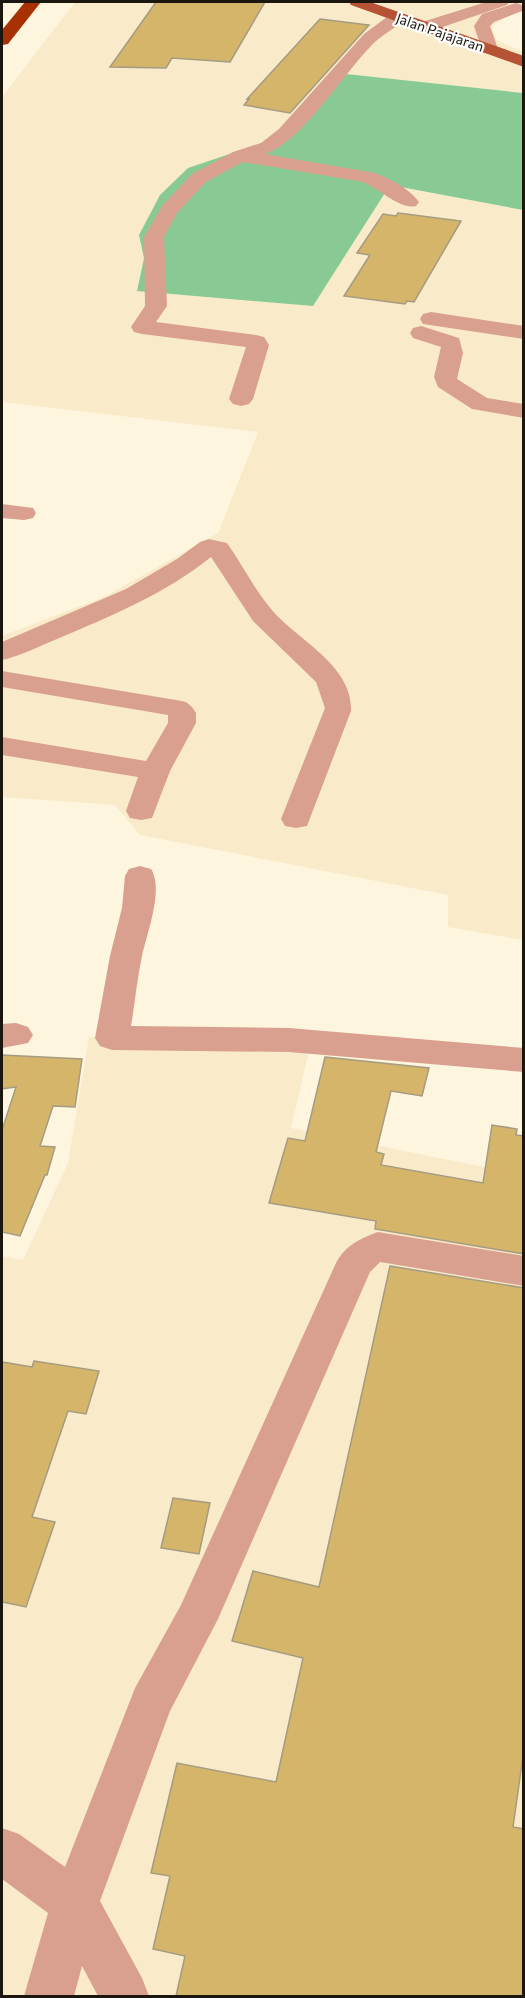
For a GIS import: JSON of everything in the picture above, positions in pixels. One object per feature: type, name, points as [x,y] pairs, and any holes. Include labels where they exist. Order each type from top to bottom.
[{"type":"highway","points":[[2,40],[33,2]]},
{"type":"main road","name":"Jalan Pajajaran","points":[[363,2],[398,18],[524,62]]},
{"type":"street","points":[[425,27],[501,2]]},
{"type":"street","points":[[489,50],[482,26],[488,18],[524,6]]},
{"type":"street","points":[[241,399],[258,345],[256,342],[142,327],[156,306],[154,237],[169,210],[199,178],[240,156],[268,147],[286,133],[370,38],[398,18]]},
{"type":"street","points":[[240,156],[368,177],[385,184],[409,202]]},
{"type":"street","points":[[524,333],[426,326],[452,343],[454,353],[445,375],[446,382],[480,404],[524,411]]},
{"type":"street","points":[[2,652],[115,605],[185,567],[213,548],[263,615],[326,676],[338,696],[337,709],[296,819]]},
{"type":"street","points":[[2,679],[176,708],[182,713],[182,723],[155,771],[141,811]]},
{"type":"street","points":[[2,746],[155,771]]},
{"type":"street","points":[[140,876],[138,908],[126,956],[112,1038],[289,1040],[524,1060]]},
{"type":"street","points":[[49,1996],[75,1903],[151,1703],[196,1619],[355,1263],[368,1251],[378,1248],[524,1271]]},
{"type":"street","points":[[2,1851],[75,1903],[124,1996]]},
{"type":"shaded area","points":[[75,2],[523,2],[523,10],[505,16],[491,28],[497,40],[523,52],[523,93],[337,73],[271,140],[144,258],[137,290],[313,306],[390,185],[523,210],[523,940],[448,927],[448,895],[140,835],[115,805],[2,797],[2,636],[104,597],[218,533],[258,432],[2,402],[2,97]]},
{"type":"shaded area","points":[[89,1037],[312,1038],[291,1128],[523,1175],[523,1996],[2,1996],[2,1256],[23,1260],[68,1163]]},
{"type":"green space","points":[[337,73],[523,93],[523,210],[390,185],[313,306],[137,291],[144,258],[139,235],[160,195],[188,168],[271,140]]},
{"type":"building","points":[[156,2],[265,2],[230,62],[172,58],[166,68],[110,67]]},
{"type":"building","points":[[320,19],[369,25],[290,113],[244,105],[249,99],[247,99]]},
{"type":"building","points":[[398,213],[461,221],[414,302],[407,301],[405,304],[344,296],[370,255],[357,253],[383,214],[396,216]]},
{"type":"building","points":[[2,1055],[82,1059],[75,1107],[53,1106],[40,1146],[55,1147],[47,1175],[45,1175],[20,1236],[2,1232],[2,1130],[16,1087],[2,1089]]},
{"type":"building","points":[[325,1057],[429,1068],[422,1096],[391,1091],[376,1152],[384,1154],[381,1165],[483,1183],[492,1125],[517,1129],[516,1135],[524,1136],[524,1254],[375,1229],[376,1221],[269,1203],[288,1138],[305,1141]]},
{"type":"building","points":[[390,1266],[524,1288],[524,1749],[513,1827],[524,1829],[524,1996],[176,1996],[185,1956],[153,1949],[170,1876],[151,1873],[177,1763],[276,1782],[303,1658],[232,1641],[253,1571],[319,1587]]},
{"type":"building","points":[[34,1361],[99,1371],[86,1414],[68,1411],[32,1517],[55,1522],[26,1607],[2,1602],[2,1362],[32,1367]]},
{"type":"building","points":[[173,1498],[210,1503],[199,1554],[161,1548]]}]
